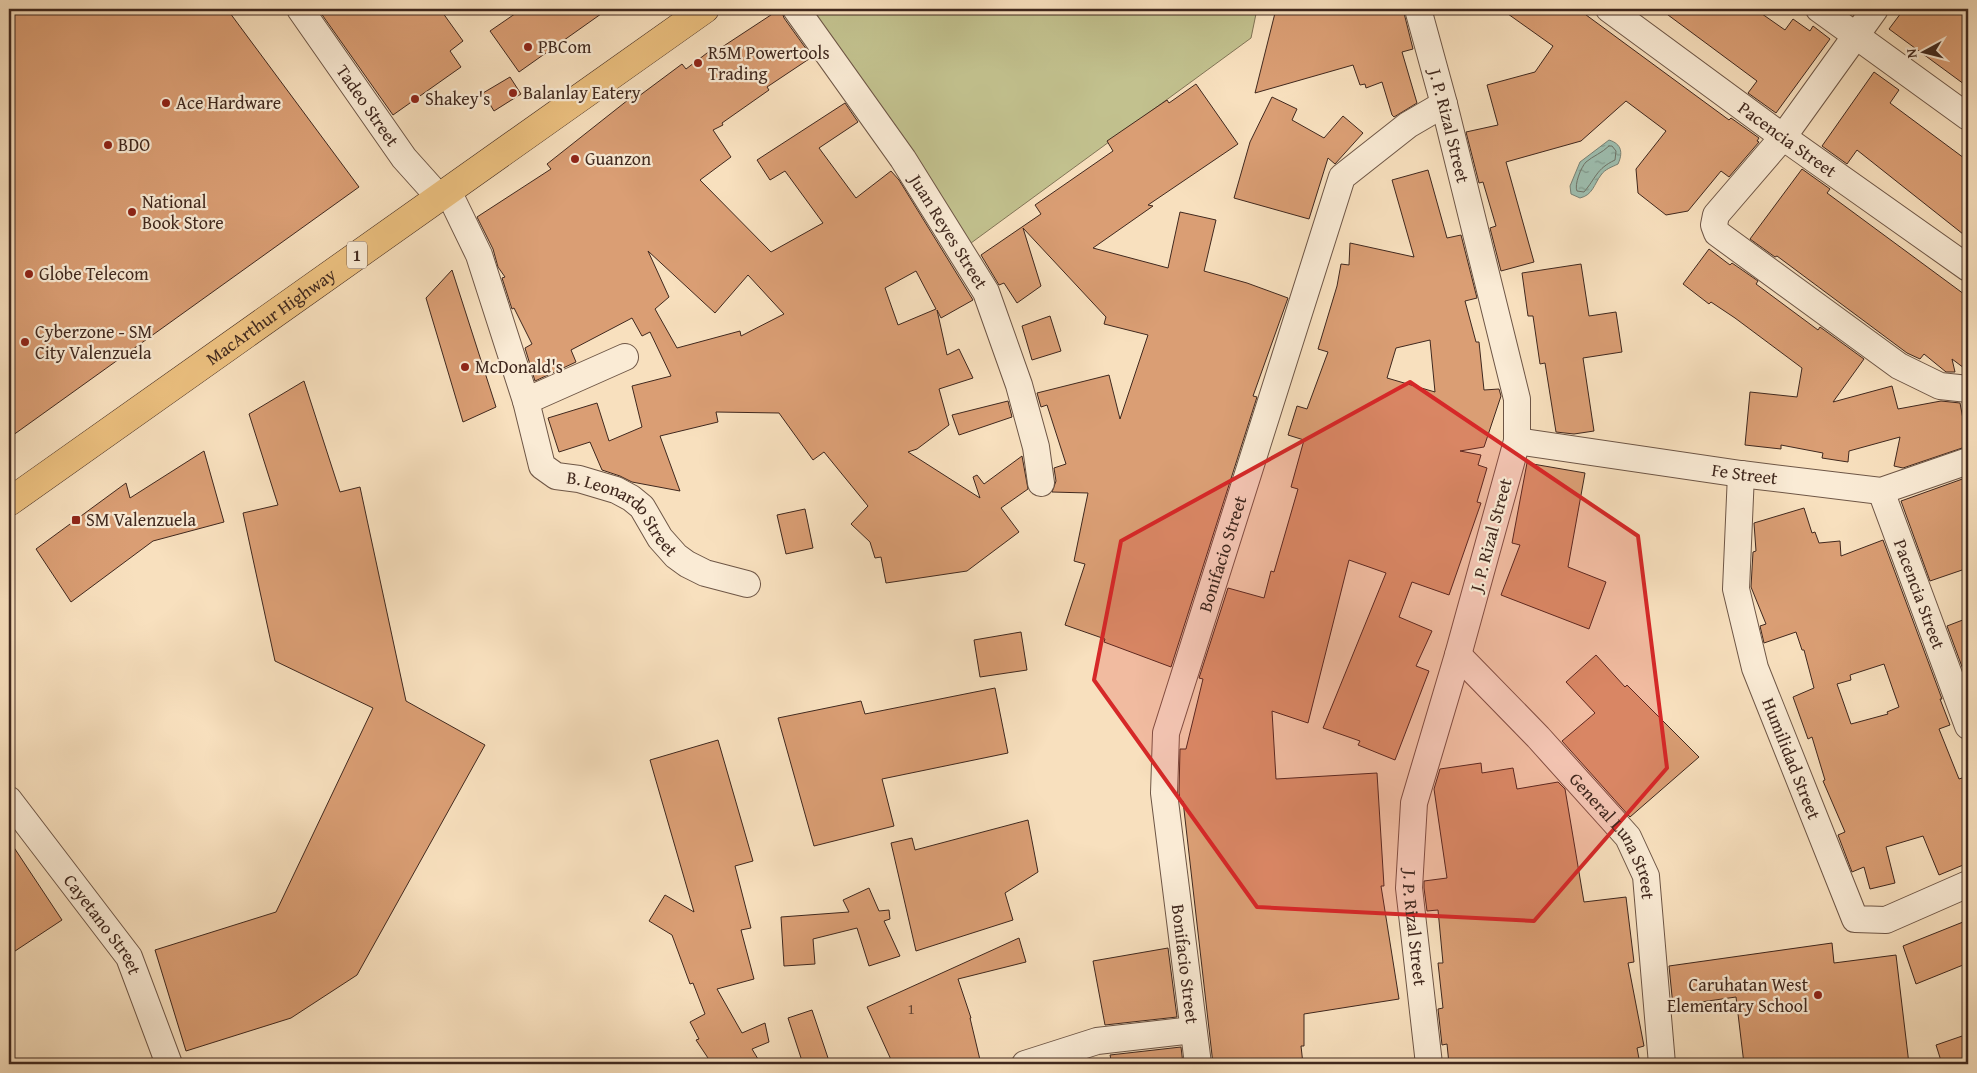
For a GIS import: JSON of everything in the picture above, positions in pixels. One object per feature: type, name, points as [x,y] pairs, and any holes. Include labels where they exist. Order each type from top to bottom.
[{"type":"highway","name":"MacArthur Highway","points":[[9,502],[705,9]]},
{"type":"street","name":"Tadeo Street","points":[[300,9],[404,158],[443,194]]},
{"type":"street","name":"Juan Reyes Street","points":[[796,9],[902,159],[986,292],[1019,385],[1036,447],[1041,483]]},
{"type":"street","name":"J. P. Rizal Street","points":[[1418,9],[1444,104],[1517,399],[1517,441],[1458,655],[1414,803],[1409,888],[1429,1064]]},
{"type":"street","name":"Pacencia Street","points":[[1609,9],[1783,137],[1968,268]]},
{"type":"street","points":[[1819,9],[1968,117]]},
{"type":"street","points":[[1875,9],[1783,137],[1716,215],[1714,225],[1717,233],[1898,366],[1940,386],[1968,388]]},
{"type":"street","name":"Bonifacio Street","points":[[1198,1064],[1164,793],[1166,733],[1342,177],[1408,125],[1444,104]]},
{"type":"street","name":"B. Leonardo Street","points":[[443,194],[479,255],[526,401],[542,466],[551,474],[616,490],[630,498],[642,506],[660,538],[676,556],[705,573],[724,580],[747,584]]},
{"type":"street","points":[[526,401],[625,357]]},
{"type":"street","name":"Fe Street","points":[[1517,441],[1741,474],[1881,491],[1968,461]]},
{"type":"street","name":"Humilidad Street","points":[[1741,474],[1736,589],[1755,668],[1855,919],[1886,920],[1968,884]]},
{"type":"street","name":"Pacencia Street","points":[[1881,491],[1968,726]]},
{"type":"street","name":"General Luna Street","points":[[1458,655],[1538,737],[1628,837],[1646,876],[1662,1064]]},
{"type":"street","name":"Cayetano Street","points":[[9,800],[129,957],[169,1064]]},
{"type":"street","points":[[1025,1064],[1097,1041],[1193,1030]]},
{"type":"highlighted area","points":[[1410,382],[1638,536],[1667,768],[1534,921],[1257,907],[1094,680],[1121,541]]},
{"type":"shaded area","points":[[808,9],[1257,9],[1251,38],[971,243]]},
{"type":"water","points":[[1609,140],[1619,146],[1621,156],[1618,164],[1603,173],[1593,189],[1584,197],[1580,198],[1571,194],[1570,186],[1580,162]]},
{"type":"building","points":[[9,9],[227,9],[359,187],[9,438]]},
{"type":"building","points":[[318,9],[440,9],[463,41],[450,51],[461,67],[393,115]]},
{"type":"building","points":[[522,9],[608,9],[519,72],[490,31]]},
{"type":"building","points":[[781,9],[784,18],[812,57],[767,87],[769,90],[722,123],[723,125],[713,130],[731,157],[700,180],[771,252],[823,223],[785,171],[770,180],[757,160],[845,103],[858,122],[819,148],[856,198],[891,171],[899,180],[973,300],[941,318],[937,310],[947,355],[959,349],[973,378],[939,389],[949,425],[917,449],[908,452],[980,498],[973,477],[977,475],[984,484],[1022,456],[1028,489],[1001,508],[1019,532],[967,571],[886,583],[881,557],[875,558],[870,542],[851,524],[868,506],[824,452],[813,460],[779,413],[716,412],[718,422],[660,436],[680,491],[632,482],[602,470],[590,442],[559,452],[548,418],[597,403],[609,441],[642,427],[632,386],[671,376],[650,332],[642,336],[632,318],[571,350],[576,362],[535,381],[525,348],[532,344],[514,308],[512,309],[502,278],[505,277],[498,267],[493,249],[477,217],[551,169],[547,164],[633,96],[635,99],[682,64],[686,69],[711,50],[713,53]],"holes":[[[648,251],[715,313],[748,275],[784,314],[741,336],[740,331],[677,348],[655,309],[669,297]],[[916,271],[936,309],[898,325],[885,288]]]},
{"type":"building","points":[[1276,9],[1403,9],[1413,49],[1402,52],[1417,103],[1394,117],[1382,82],[1366,88],[1365,84],[1360,85],[1353,65],[1255,93]]},
{"type":"building","points":[[1501,9],[1578,9],[1729,120],[1731,118],[1759,138],[1757,141],[1759,142],[1729,177],[1721,171],[1688,211],[1666,215],[1638,193],[1636,169],[1666,131],[1626,101],[1581,141],[1506,162],[1534,262],[1501,271],[1490,228],[1496,226],[1483,182],[1479,183],[1466,132],[1498,125],[1487,85],[1535,72],[1553,46]]},
{"type":"building","points":[[1660,9],[1755,9],[1785,30],[1793,19],[1810,31],[1813,26],[1830,39],[1776,113],[1748,93],[1757,81]]},
{"type":"building","points":[[1904,9],[1968,9],[1968,87],[1889,29]]},
{"type":"building","points":[[1874,72],[1899,90],[1890,103],[1968,161],[1968,238],[1857,150],[1847,164],[1822,146]]},
{"type":"building","points":[[510,77],[521,94],[494,111],[483,93]]},
{"type":"building","points":[[1196,84],[1238,144],[1148,205],[1153,206],[1093,248],[1168,268],[1180,212],[1216,220],[1204,271],[1247,283],[1288,298],[1253,396],[1257,397],[1171,667],[1104,642],[1105,639],[1065,625],[1085,564],[1074,561],[1088,493],[1052,492],[1056,481],[1054,468],[1066,464],[1047,405],[1041,407],[1037,393],[1109,375],[1120,419],[1148,335],[1104,324],[1106,317],[1023,228],[1041,286],[1017,303],[1004,283],[999,285],[981,255],[1041,214],[1035,205],[1113,151],[1107,141],[1167,100],[1169,103]]},
{"type":"building","points":[[1272,97],[1297,109],[1292,120],[1324,138],[1343,116],[1363,133],[1335,164],[1328,158],[1309,219],[1234,198],[1250,142]]},
{"type":"building","points":[[1802,169],[1830,189],[1827,193],[1968,297],[1968,371],[1952,359],[1955,372],[1946,372],[1924,354],[1920,359],[1907,353],[1777,256],[1775,257],[1750,239]]},
{"type":"building","points":[[1428,170],[1447,238],[1461,235],[1477,298],[1465,301],[1476,342],[1479,342],[1484,390],[1499,389],[1501,396],[1484,447],[1460,451],[1481,455],[1478,465],[1487,468],[1477,502],[1481,503],[1449,595],[1412,582],[1399,617],[1432,631],[1416,666],[1429,671],[1395,760],[1358,745],[1360,741],[1323,728],[1386,573],[1349,560],[1308,723],[1272,711],[1276,779],[1377,773],[1384,886],[1381,886],[1399,999],[1304,1014],[1304,1046],[1301,1046],[1303,1064],[1213,1064],[1183,801],[1180,801],[1179,792],[1180,749],[1186,749],[1203,679],[1199,678],[1228,588],[1264,598],[1271,571],[1274,572],[1298,489],[1291,487],[1304,440],[1288,435],[1297,406],[1307,409],[1328,352],[1318,349],[1337,286],[1341,264],[1349,265],[1350,243],[1414,257],[1392,180]],"holes":[[[1430,340],[1435,392],[1387,378],[1396,348]]]},
{"type":"building","points":[[1709,249],[1730,265],[1732,263],[1758,281],[1756,284],[1818,330],[1820,327],[1864,359],[1833,402],[1892,386],[1898,409],[1941,401],[1960,403],[1968,446],[1903,468],[1894,466],[1900,437],[1849,451],[1848,462],[1822,458],[1823,453],[1781,445],[1781,449],[1745,445],[1750,392],[1797,397],[1802,368],[1735,318],[1711,302],[1709,304],[1683,284]]},
{"type":"building","points":[[1581,264],[1589,316],[1616,312],[1622,352],[1583,358],[1594,431],[1574,434],[1556,432],[1545,363],[1540,364],[1533,316],[1528,316],[1522,273]]},
{"type":"building","name":"McDonald's","points":[[452,270],[496,407],[463,422],[426,298]]},
{"type":"building","points":[[1050,316],[1061,351],[1032,360],[1022,326]]},
{"type":"building","points":[[304,381],[340,492],[360,487],[406,701],[485,745],[357,975],[291,1018],[186,1051],[155,950],[276,912],[373,708],[275,661],[243,513],[278,505],[249,414]]},
{"type":"building","points":[[1008,401],[1012,417],[959,435],[952,415]]},
{"type":"building","points":[[204,451],[224,522],[153,541],[71,602],[36,549],[126,483],[130,498]]},
{"type":"building","points":[[1527,463],[1585,473],[1568,567],[1606,582],[1589,629],[1501,595],[1520,545],[1512,543]]},
{"type":"building","points":[[1968,477],[1968,568],[1930,581],[1901,501]]},
{"type":"building","points":[[1804,508],[1812,533],[1815,532],[1819,543],[1840,541],[1841,556],[1883,540],[1950,725],[1939,729],[1959,779],[1968,776],[1968,863],[1939,875],[1923,836],[1886,847],[1895,883],[1870,889],[1864,867],[1852,872],[1838,835],[1845,832],[1823,781],[1825,780],[1812,737],[1808,739],[1793,697],[1814,688],[1804,650],[1802,650],[1796,632],[1764,643],[1760,626],[1766,624],[1751,587],[1753,552],[1756,551],[1754,523]],"holes":[[[1884,664],[1899,707],[1887,712],[1888,714],[1851,724],[1837,684],[1851,680],[1850,675]]]},
{"type":"building","points":[[805,509],[813,548],[786,554],[777,515]]},
{"type":"building","points":[[1968,618],[1968,683],[1947,626]]},
{"type":"building","points":[[1021,632],[1027,670],[980,677],[974,640]]},
{"type":"building","points":[[1596,655],[1625,687],[1627,685],[1699,757],[1630,817],[1562,741],[1595,713],[1566,682]]},
{"type":"building","points":[[995,688],[1008,753],[882,779],[894,826],[814,846],[778,718],[861,701],[865,714]]},
{"type":"building","points":[[718,740],[753,861],[735,866],[751,928],[741,930],[754,979],[717,989],[742,1033],[765,1023],[769,1042],[752,1049],[761,1064],[712,1064],[696,1040],[699,1039],[690,1022],[705,1014],[693,983],[690,984],[672,935],[649,921],[665,895],[694,912],[650,760]]},
{"type":"building","points":[[1481,763],[1482,773],[1513,768],[1517,789],[1558,782],[1565,789],[1584,902],[1626,897],[1634,962],[1628,963],[1644,1046],[1637,1048],[1640,1064],[1449,1064],[1447,1044],[1442,1045],[1438,1009],[1443,1008],[1438,963],[1443,963],[1438,910],[1427,911],[1424,881],[1447,878],[1434,789],[1440,769]]},
{"type":"building","points":[[1028,820],[1038,872],[1005,893],[1013,920],[916,951],[891,843],[912,838],[915,850]]},
{"type":"building","points":[[9,840],[62,920],[9,955]]},
{"type":"building","points":[[869,888],[879,911],[889,910],[890,919],[884,921],[900,956],[869,966],[857,928],[813,939],[815,964],[784,966],[781,917],[849,912],[843,900]]},
{"type":"building","points":[[1968,920],[1968,963],[1916,984],[1903,946]]},
{"type":"building","points":[[1019,938],[1026,962],[958,979],[971,1018],[981,1064],[893,1064],[867,1007]]},
{"type":"building","points":[[1832,943],[1834,963],[1896,955],[1909,1064],[1744,1064],[1736,997],[1673,1006],[1669,966]]},
{"type":"building","points":[[1168,948],[1177,1017],[1105,1025],[1093,961]]},
{"type":"building","points":[[812,1010],[830,1064],[803,1064],[788,1018]]},
{"type":"building","points":[[1968,1034],[1968,1064],[1942,1064],[1936,1045]]},
{"type":"building","points":[[1181,1047],[1183,1064],[1112,1064],[1110,1055]]},
{"type":"place","name":"PBCom","points":[[528,47]]},
{"type":"place","name":"R5M Powertools Trading","points":[[698,63]]},
{"type":"place","name":"Balanlay Eatery","points":[[513,93]]},
{"type":"place","name":"Shakey's","points":[[415,99]]},
{"type":"place","name":"Ace Hardware","points":[[166,103]]},
{"type":"place","name":"BDO","points":[[108,145]]},
{"type":"place","name":"Guanzon","points":[[575,159]]},
{"type":"place","name":"National Book Store","points":[[132,212]]},
{"type":"place","name":"Globe Telecom","points":[[29,274]]},
{"type":"place","name":"Cyberzone - SM City Valenzuela","points":[[25,342]]},
{"type":"place","name":"McDonald's","points":[[465,367]]},
{"type":"place","name":"SM Valenzuela","points":[[76,520]]},
{"type":"place","name":"Caruhatan West Elementary School","points":[[1818,995]]}]
